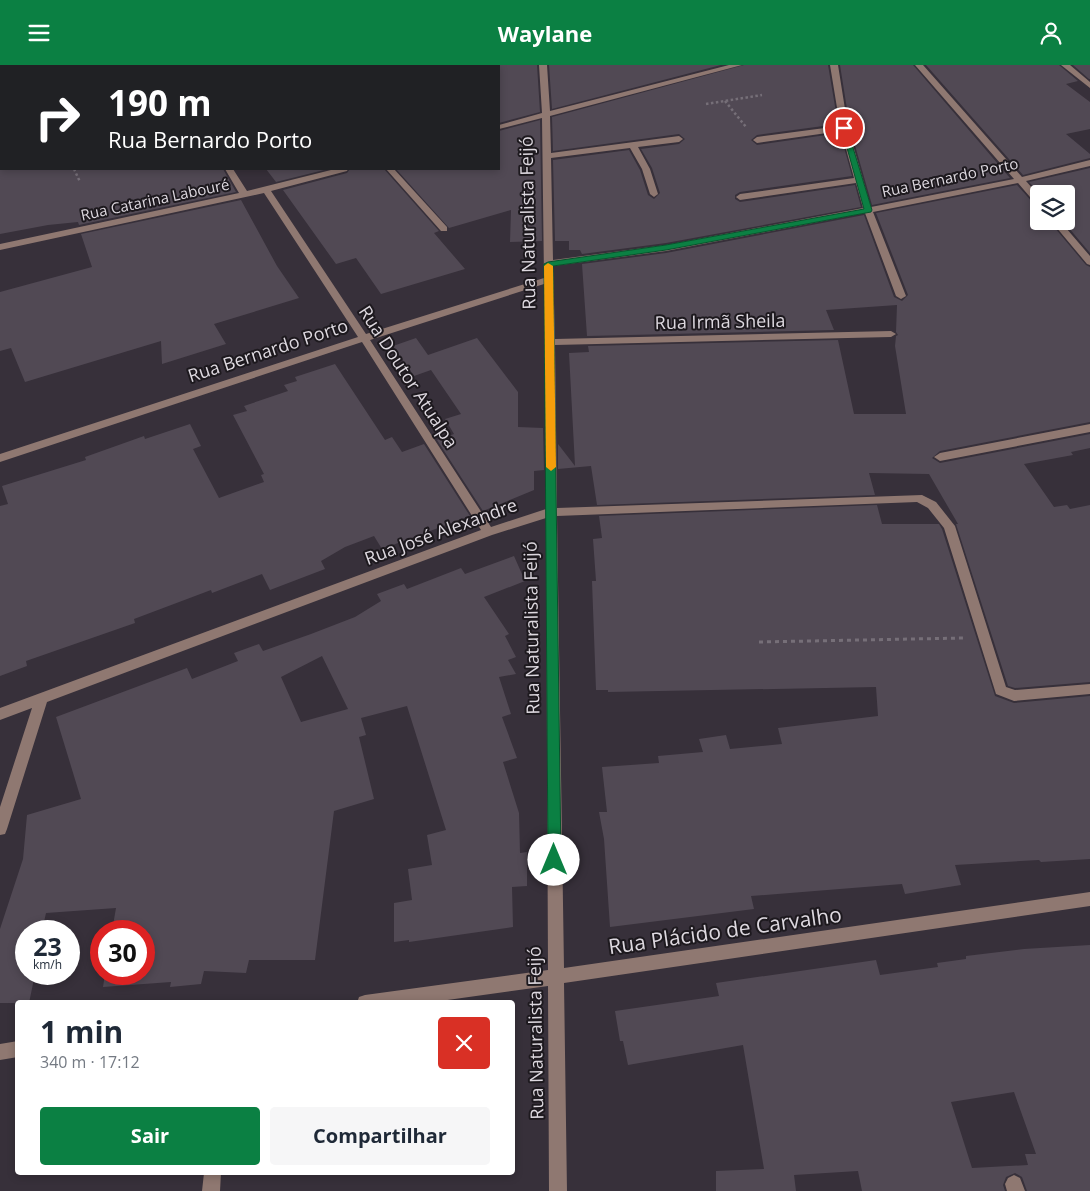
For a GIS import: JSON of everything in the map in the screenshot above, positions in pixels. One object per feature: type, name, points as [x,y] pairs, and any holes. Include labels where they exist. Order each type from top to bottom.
[{"type":"street","name":"Rua Naturalista Feijó","points":[[543,65],[546,114],[550,342],[558,1191]]},
{"type":"street","points":[[500,127],[738,65]]},
{"type":"street","points":[[834,65],[844,128],[859,180],[868,210],[901,296]]},
{"type":"street","points":[[919,65],[1030,192]]},
{"type":"street","points":[[1065,65],[1090,86]]},
{"type":"street","points":[[757,140],[844,128]]},
{"type":"street","points":[[547,156],[679,139]]},
{"type":"street","points":[[634,145],[646,169],[654,194]]},
{"type":"street","name":"Rua Bernardo Porto","points":[[548,264],[666,248],[1020,180],[1090,163]]},
{"type":"street","points":[[230,170],[244,194]]},
{"type":"street","name":"Rua Catarina Labouré","points":[[0,247],[266,190],[340,170]]},
{"type":"street","points":[[391,170],[444,229]]},
{"type":"street","points":[[740,197],[859,180]]},
{"type":"street","name":"Rua Doutor Atualpa","points":[[266,190],[364,338],[488,532]]},
{"type":"street","points":[[1063,230],[1090,262]]},
{"type":"street","name":"Rua Bernardo Porto","points":[[0,458],[364,338],[548,280]]},
{"type":"street","name":"Rua Irmã Sheila","points":[[550,342],[891,334]]},
{"type":"street","points":[[940,457],[1090,428]]},
{"type":"street","name":"Rua José Alexandre","points":[[0,714],[488,532],[551,512],[918,499],[932,505],[948,526],[984,637]]},
{"type":"street","points":[[984,637],[1001,690],[1014,695],[1090,689]]},
{"type":"street","points":[[0,829],[41,699]]},
{"type":"street","name":"Rua Plácido de Carvalho","points":[[387,1000],[1090,899]]},
{"type":"street","points":[[0,1052],[15,1050]]},
{"type":"street","points":[[211,1191],[213,1175]]},
{"type":"path","points":[[706,105],[762,95]]},
{"type":"path","points":[[74,170],[80,182]]},
{"type":"path","points":[[759,642],[984,637]]},
{"type":"building","points":[[500,65],[537,65],[540,112],[500,123]]},
{"type":"building","points":[[549,65],[721,65],[552,109]]},
{"type":"building","points":[[744,65],[828,65],[838,124],[757,135],[751,140],[757,145],[840,133],[852,176],[740,192],[735,195],[735,199],[740,202],[855,185],[861,207],[666,243],[582,254],[580,250],[569,250],[569,241],[555,241],[553,160],[629,150],[640,170],[648,195],[654,199],[660,193],[652,168],[641,149],[679,144],[685,139],[679,134],[553,151],[552,117]]},
{"type":"building","points":[[840,65],[913,65],[1010,178],[872,205],[850,128]]},
{"type":"building","points":[[926,65],[1059,65],[1078,81],[1066,84],[1090,102],[1090,129],[1066,134],[1090,154],[1090,158],[1023,175]]},
{"type":"building","points":[[1073,65],[1090,65],[1090,79],[1089,79]]},
{"type":"building","points":[[540,120],[542,241],[510,242],[511,210],[449,228],[397,170],[500,170],[500,131]]},
{"type":"building","points":[[1090,168],[1090,253],[1071,230],[1075,230],[1075,185],[1032,185],[1029,182]]},
{"type":"building","points":[[0,170],[224,170],[236,192],[79,225],[78,222],[48,225],[0,234]]},
{"type":"building","points":[[267,170],[324,170],[276,182]]},
{"type":"building","points":[[349,170],[385,170],[439,231],[434,233],[465,269],[381,294],[356,258],[336,264],[283,190],[347,173]]},
{"type":"building","points":[[1017,185],[1030,199],[1030,230],[1057,230],[1086,265],[1090,267],[1090,422],[940,451],[932,458],[940,463],[1090,434],[1090,448],[1071,452],[1073,455],[1024,464],[1054,507],[1067,505],[1070,509],[1090,505],[1090,682],[1015,688],[1008,686],[956,524],[958,524],[929,474],[869,473],[875,495],[597,505],[591,466],[558,469],[558,444],[575,466],[569,353],[589,352],[588,346],[838,340],[854,414],[906,414],[895,346],[896,336],[898,335],[896,332],[897,305],[826,310],[834,330],[587,336],[582,264],[666,253],[864,215],[894,297],[902,301],[908,295],[876,213]]},
{"type":"building","points":[[241,200],[277,266],[299,298],[214,324],[226,344],[162,364],[161,341],[25,382],[11,348],[0,351],[0,292],[92,267],[81,234]]},
{"type":"building","points":[[416,338],[428,355],[477,338],[518,392],[518,427],[543,428],[544,470],[534,471],[534,490],[483,511],[437,440],[454,434],[445,419],[461,414],[431,370],[414,376],[393,346]]},
{"type":"building","points":[[335,364],[385,440],[392,437],[402,452],[424,444],[470,516],[382,549],[374,536],[345,547],[321,561],[325,569],[270,590],[262,574],[212,593],[211,590],[134,619],[135,623],[26,661],[27,666],[0,676],[0,506],[8,504],[2,486],[86,460],[85,457],[144,436],[145,439],[190,424],[201,446],[193,449],[219,498],[264,482],[261,475],[264,474],[233,415],[247,411],[244,406],[288,391],[284,385],[297,381],[295,377]]},
{"type":"building","points":[[877,505],[882,524],[939,524],[995,696],[1014,703],[1090,696],[1090,859],[955,865],[961,885],[905,894],[902,884],[751,896],[754,909],[610,927],[604,839],[599,812],[607,812],[602,767],[659,763],[658,756],[703,752],[699,739],[726,735],[730,749],[782,744],[778,728],[878,716],[876,687],[608,692],[608,690],[596,690],[592,581],[596,581],[593,539],[602,538],[599,516]]},
{"type":"building","points":[[514,556],[525,581],[484,597],[509,634],[505,636],[516,657],[508,660],[516,674],[499,677],[511,714],[502,717],[517,758],[503,762],[519,813],[520,853],[527,852],[527,886],[512,887],[513,927],[409,942],[409,940],[394,942],[394,903],[412,900],[408,869],[432,865],[427,835],[446,830],[407,706],[361,718],[366,735],[359,737],[374,799],[334,811],[315,960],[249,960],[246,973],[204,971],[201,984],[170,987],[171,982],[155,983],[155,920],[114,920],[116,908],[46,913],[44,920],[15,920],[15,985],[33,985],[30,1000],[15,1000],[15,1003],[0,1003],[0,929],[23,859],[27,815],[81,799],[56,717],[187,668],[192,679],[238,661],[234,653],[259,644],[263,651],[311,634],[355,617],[381,601],[377,594],[404,584],[407,589],[461,568],[465,574]],"holes":[[[322,656],[348,709],[301,722],[281,677]]]},
{"type":"building","points":[[1090,945],[1090,1191],[1027,1191],[1022,1177],[1015,1173],[1006,1177],[1003,1185],[1005,1191],[862,1191],[858,1171],[794,1175],[796,1191],[716,1191],[716,1171],[764,1169],[743,1045],[628,1065],[623,1041],[620,1041],[615,1011],[719,996],[716,983],[876,960],[880,975],[938,967],[937,963],[966,959],[966,956],[1024,949]],"holes":[[[1014,1092],[1036,1154],[1025,1154],[1028,1165],[972,1168],[951,1102]]]},
{"type":"building","points":[[103,985],[130,985],[103,987]]},
{"type":"slow traffic","points":[[548,266],[551,467]]},
{"type":"route","points":[[554,860],[548,264],[666,248],[868,210],[844,128]]}]
